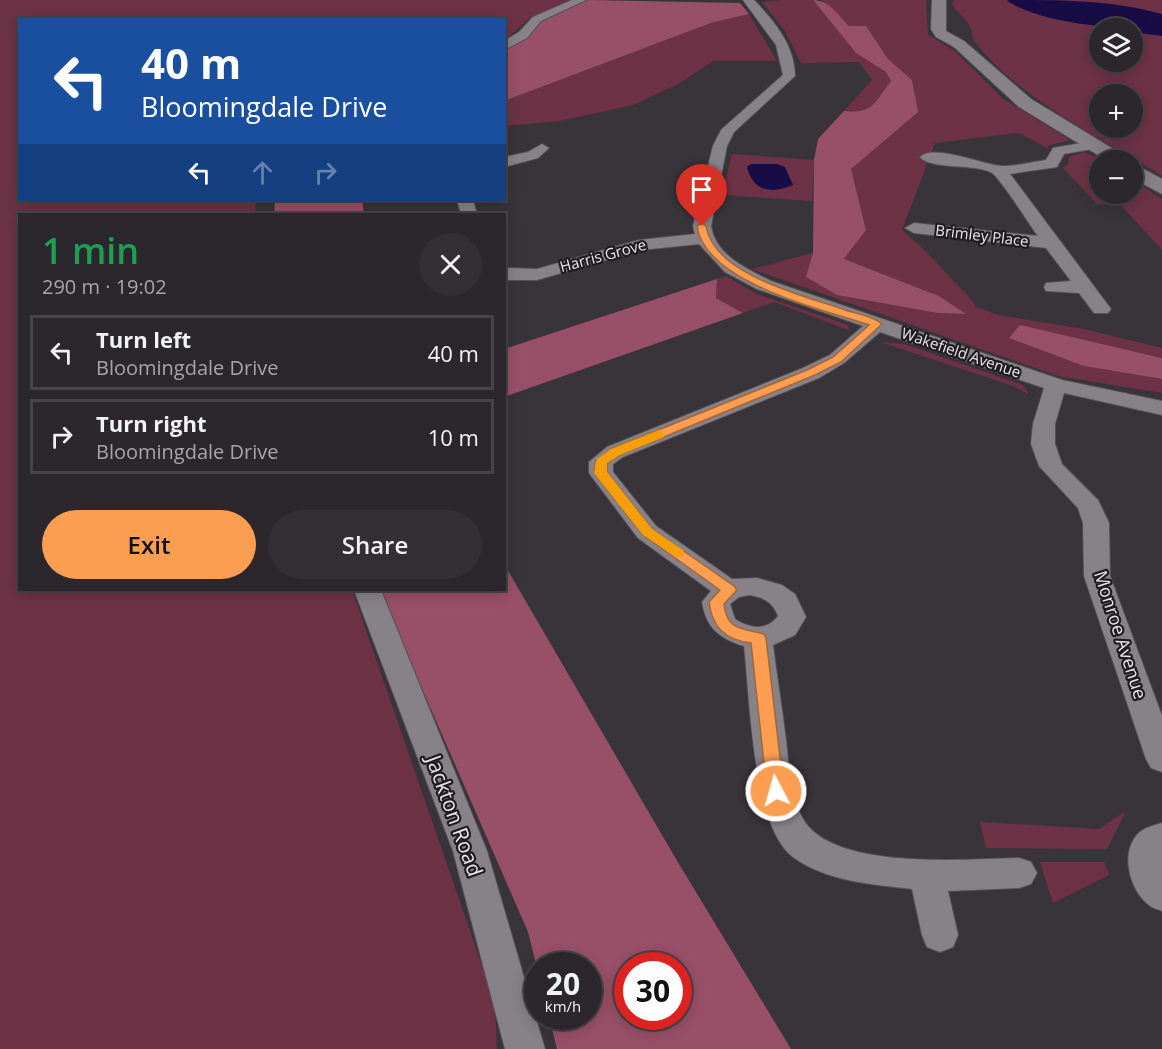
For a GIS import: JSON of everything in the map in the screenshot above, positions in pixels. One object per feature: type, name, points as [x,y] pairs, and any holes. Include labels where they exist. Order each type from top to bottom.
[{"type":"street","points":[[506,45],[523,35],[537,19],[581,0]]},
{"type":"street","points":[[704,239],[702,226],[720,146],[728,130],[789,76],[790,67],[772,29],[748,0]]},
{"type":"street","points":[[939,5],[956,23],[959,44]]},
{"type":"street","points":[[939,5],[939,32],[959,44],[1025,103],[1101,150]]},
{"type":"street","points":[[928,157],[973,163],[1001,171],[1052,164],[1058,151],[1093,145]]},
{"type":"street","points":[[506,162],[520,159],[542,148]]},
{"type":"street","points":[[520,159],[536,168]]},
{"type":"street","name":"Brimley Place","points":[[1001,171],[1002,176],[1101,309]]},
{"type":"street","points":[[1143,176],[1162,188]]},
{"type":"street","name":"Brimley Place","points":[[914,228],[1051,243]]},
{"type":"street","name":"Harris Grove","points":[[506,274],[526,277],[637,245],[704,239]]},
{"type":"street","name":"Wakefield Avenue","points":[[704,239],[731,268],[764,285],[1056,385],[1162,408]]},
{"type":"street","points":[[1053,287],[1085,287]]},
{"type":"street","points":[[729,590],[648,532],[601,473],[601,462],[615,452],[811,373],[837,359],[877,324]]},
{"type":"street","name":"Monroe Avenue","points":[[1056,385],[1044,424],[1043,444],[1051,465],[1089,505],[1096,523],[1097,576],[1162,759]]},
{"type":"street","points":[[740,586],[765,588],[785,600],[792,616],[789,625],[771,636],[759,638],[734,633],[718,619],[717,602],[729,590],[740,586]]},
{"type":"street","name":"Jackton Road","points":[[367,591],[470,851],[525,1049]]},
{"type":"street","points":[[759,638],[776,791],[789,826],[804,846],[833,861],[852,866],[927,876],[1019,873]]},
{"type":"street","points":[[1162,837],[1148,846],[1144,857],[1145,870],[1152,885],[1162,895]]},
{"type":"street","points":[[927,876],[940,935]]},
{"type":"shaded area","points":[[0,0],[569,0],[531,17],[506,39],[506,18],[18,18],[18,201],[256,201],[255,213],[18,213],[18,591],[352,591],[495,1003],[497,1049],[0,1049]]},
{"type":"shaded area","points":[[588,0],[740,3],[749,14],[711,23],[506,100],[506,48],[524,38],[549,16]]},
{"type":"shaded area","points":[[813,0],[856,53],[886,72],[891,81],[872,105],[861,111],[844,111],[872,80],[859,62],[801,63],[785,31],[762,2]]},
{"type":"shaded area","points":[[813,0],[829,5],[849,26],[866,26],[888,59],[912,80],[918,112],[851,169],[866,230],[844,259],[939,296],[966,314],[937,313],[837,295],[806,277],[813,253],[814,160],[818,139],[844,111],[867,109],[891,81],[886,72],[856,53]]},
{"type":"shaded area","points":[[821,0],[926,0],[928,35],[955,51],[1002,98],[1070,140],[1050,145],[1047,148],[1019,133],[935,143],[902,230],[936,262],[976,307],[998,315],[1084,329],[1162,348],[1162,358],[1020,326],[1084,366],[1162,379],[1162,393],[1058,376],[752,269],[813,253],[807,277],[837,295],[937,313],[964,314],[939,296],[844,259],[866,230],[851,169],[872,150],[912,80],[888,59],[866,26],[849,26]]},
{"type":"shaded area","points":[[954,0],[1162,0],[1162,176],[1143,165],[1143,150],[1119,150],[1099,138],[1143,138],[1143,84],[1089,84],[1089,132],[1037,99],[993,63],[975,42],[970,27],[952,4]]},
{"type":"shaded area","points":[[1007,1],[1086,2],[1143,9],[1162,14],[1162,36],[1143,33],[1143,18],[1089,18],[1089,24],[1068,22],[1019,8]]},
{"type":"shaded area","points":[[749,14],[777,61],[713,61],[680,83],[633,105],[559,121],[506,126],[506,100],[711,23]]},
{"type":"shaded area","points":[[1084,152],[1089,154],[1089,196],[1063,168],[1068,164],[1069,157]]},
{"type":"shaded area","points":[[732,154],[814,160],[812,201],[722,195]]},
{"type":"shaded area","points":[[751,164],[777,164],[785,167],[793,185],[778,190],[764,189],[754,182],[750,175],[747,167]]},
{"type":"shaded area","points":[[1143,187],[1162,199],[1162,250],[1120,204],[1143,204]]},
{"type":"shaded area","points":[[275,201],[362,201],[364,213],[274,213]]},
{"type":"shaded area","points":[[726,276],[757,294],[848,325],[851,331],[774,302],[743,313],[716,298],[717,279]]},
{"type":"shaded area","points":[[717,279],[716,298],[743,313],[506,396],[506,348]]},
{"type":"shaded area","points":[[1020,325],[1162,358],[1162,379],[1084,366],[1009,338]]},
{"type":"shaded area","points":[[880,342],[904,344],[1023,385],[1029,394],[1013,386]]},
{"type":"shaded area","points":[[506,567],[676,859],[791,1049],[557,1049],[552,1030],[602,1030],[602,952],[533,952],[528,932],[379,591],[506,591]]},
{"type":"shaded area","points":[[1126,811],[1107,849],[986,848],[980,822],[1099,829]]},
{"type":"shaded area","points":[[1040,862],[1104,862],[1109,875],[1053,903]]},
{"type":"slow traffic","points":[[659,434],[615,452],[601,462],[601,473],[648,532],[678,554]]},
{"type":"route","points":[[702,226],[704,239],[731,268],[764,285],[877,324],[837,359],[811,373],[615,452],[601,462],[601,473],[648,532],[729,590],[721,595],[717,602],[718,619],[724,626],[734,633],[759,638],[776,791]]}]
